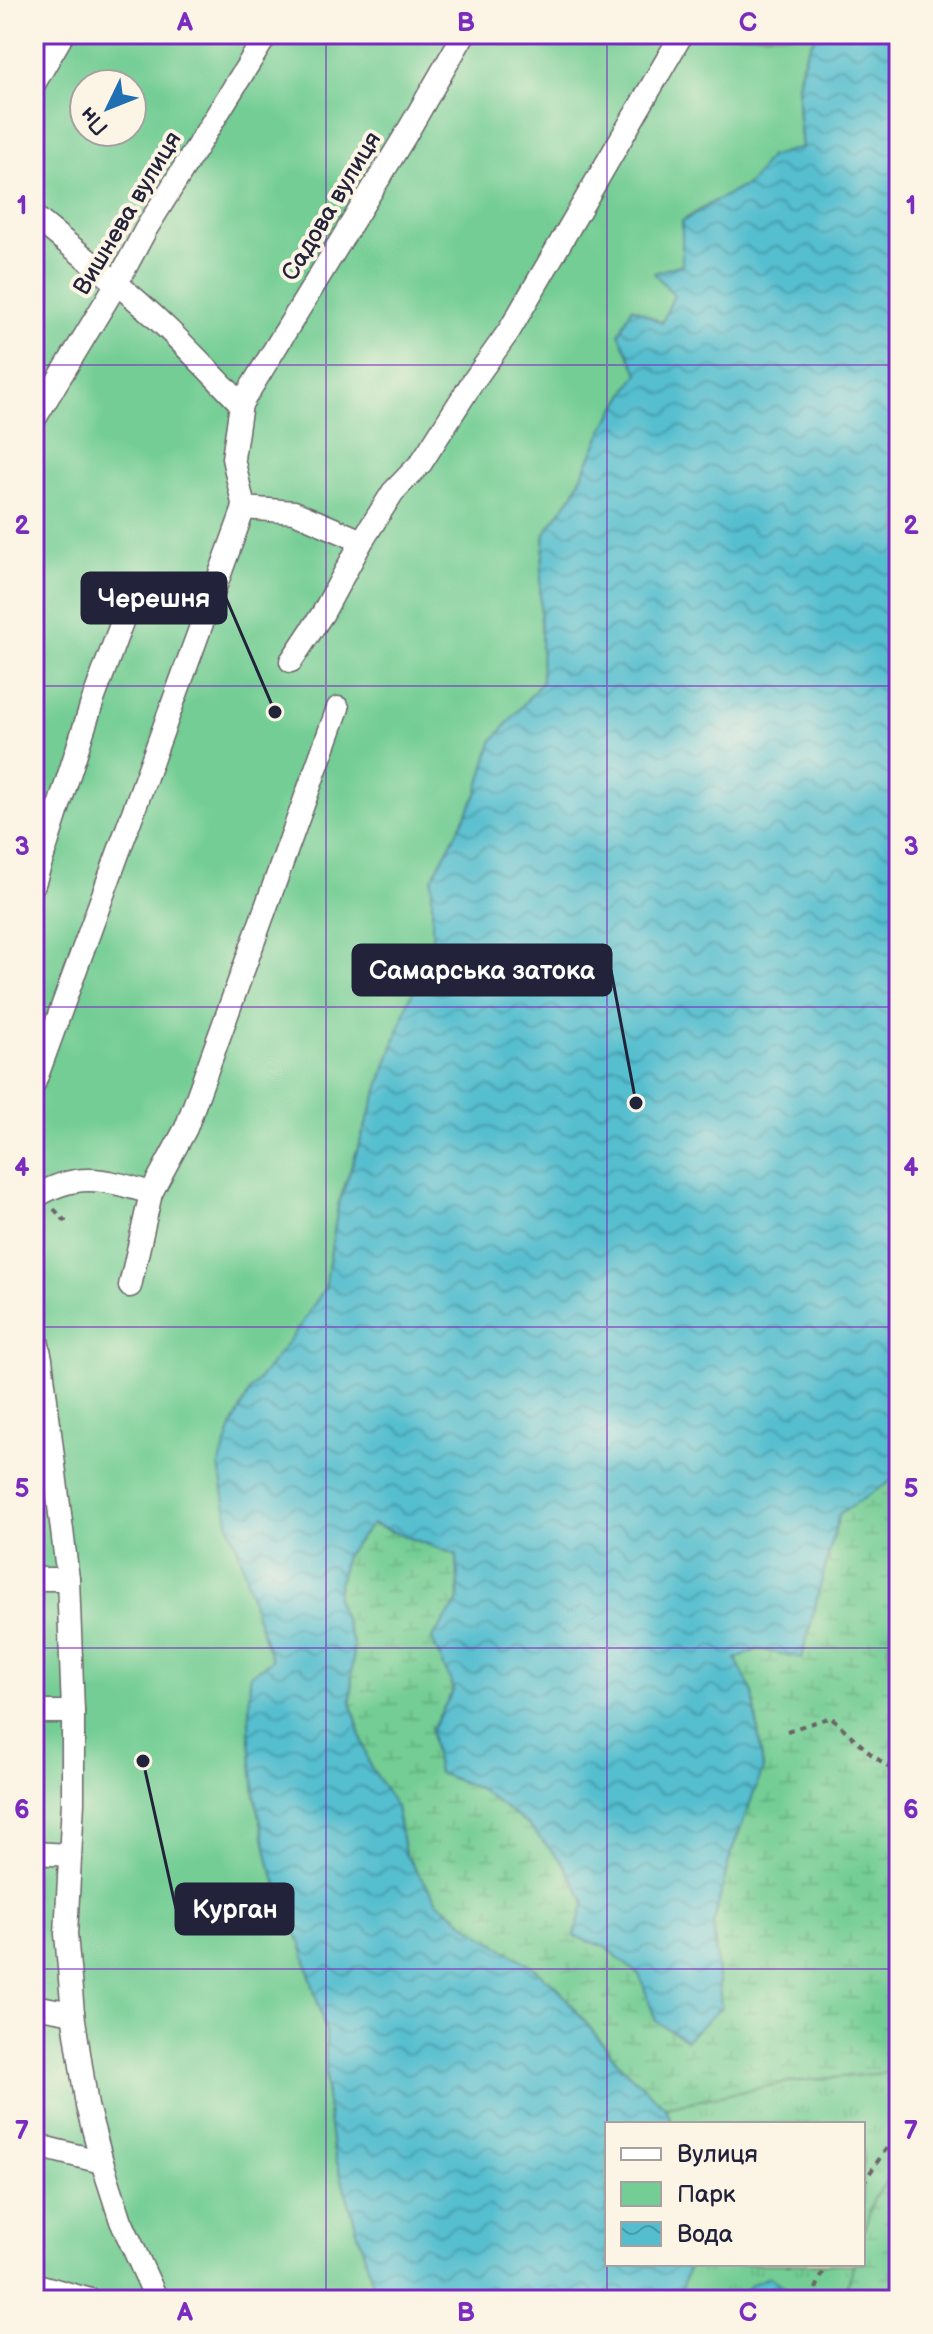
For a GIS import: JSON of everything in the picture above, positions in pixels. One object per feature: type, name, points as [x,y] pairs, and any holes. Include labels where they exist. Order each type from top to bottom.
[{"type":"street","points":[[34,84],[63,34]]},
{"type":"street","name":"Вишнева вулиця","points":[[34,420],[146,229],[267,34]]},
{"type":"street","name":"Садова вулиця","points":[[241,404],[464,34]]},
{"type":"street","points":[[291,661],[323,613],[393,492],[421,463],[509,331],[682,34]]},
{"type":"street","points":[[34,216],[74,252],[117,283],[241,404],[233,458],[244,508],[34,1084]]},
{"type":"street","points":[[244,508],[294,512],[362,541]]},
{"type":"street","points":[[34,884],[92,703],[126,611]]},
{"type":"street","points":[[130,1286],[151,1193],[186,1128],[338,708]]},
{"type":"street","points":[[34,1198],[73,1181],[100,1179],[151,1193]]},
{"type":"street","points":[[34,1327],[41,1359],[42,1446],[68,1579],[73,1802],[66,1934],[73,2013],[87,2106],[102,2162],[121,2221],[157,2300]]},
{"type":"street","points":[[34,1579],[68,1579]]},
{"type":"street","points":[[34,1712],[73,1712]]},
{"type":"street","points":[[34,1853],[69,1855]]},
{"type":"street","points":[[34,2006],[73,2013]]},
{"type":"street","points":[[34,2145],[102,2162]]},
{"type":"street","points":[[34,2284],[91,2300]]},
{"type":"path","points":[[787,1731],[831,1717],[872,1755],[899,1774]]},
{"type":"path","points":[[865,2180],[899,2130]]},
{"type":"path","points":[[811,2300],[826,2266]]},
{"type":"green space","points":[[34,34],[817,34],[803,61],[798,89],[802,148],[769,157],[749,184],[682,221],[682,264],[662,323],[638,373],[605,426],[574,493],[545,533],[540,589],[542,682],[492,742],[477,794],[432,879],[432,947],[409,1000],[338,1205],[325,1288],[295,1333],[228,1521],[272,1660],[250,1675],[249,1729],[255,1794],[270,1865],[302,1947],[326,2032],[326,2096],[333,2149],[378,2300],[34,2300]]},
{"type":"green space","points":[[897,1476],[899,1540],[891,1556],[899,1569],[899,1614],[888,1647],[899,1695],[899,2066],[884,2073],[788,2082],[665,2107],[621,2066],[557,1987],[438,1902],[405,1854],[396,1807],[369,1764],[351,1701],[353,1643],[336,1598],[345,1556],[371,1524],[457,1555],[459,1600],[432,1639],[454,1689],[431,1731],[438,1773],[478,1788],[528,1825],[563,1863],[586,1901],[574,1936],[605,1947],[641,1976],[656,2021],[721,2007],[713,1925],[731,1853],[763,1769],[753,1693],[735,1659],[758,1649],[802,1657],[839,1514]]},
{"type":"green space","points":[[899,2066],[899,2300],[679,2300],[688,2266],[865,2266],[865,2122],[672,2122],[665,2107],[788,2082],[884,2073]]},
{"type":"green space","points":[[899,2167],[899,2300],[843,2300],[853,2266],[865,2266],[865,2227],[874,2197]]},
{"type":"water","points":[[817,34],[899,34],[899,1476],[839,1514],[802,1658],[758,1649],[736,1659],[753,1693],[763,1769],[731,1853],[713,1925],[721,2007],[686,2040],[656,2021],[640,1976],[605,1947],[574,1936],[585,1901],[563,1863],[528,1825],[478,1788],[438,1773],[431,1731],[454,1689],[432,1639],[459,1600],[457,1555],[372,1524],[345,1556],[336,1598],[353,1643],[351,1701],[369,1764],[396,1807],[405,1854],[438,1902],[557,1987],[621,2066],[665,2107],[672,2122],[605,2122],[605,2266],[688,2266],[679,2300],[378,2300],[333,2149],[326,2096],[326,2032],[302,1947],[270,1865],[255,1794],[249,1729],[250,1675],[272,1660],[228,1521],[219,1466],[233,1424],[251,1389],[325,1288],[338,1206],[409,1000],[432,947],[432,879],[477,794],[492,742],[542,682],[540,589],[545,533],[574,493],[605,426],[638,373],[619,334],[632,307],[662,323],[674,295],[654,273],[682,264],[682,222],[749,184],[769,157],[802,147],[798,89],[809,48]]},
{"type":"water","points":[[770,2277],[793,2294],[790,2300],[735,2300],[752,2284]]},
{"type":"place","name":"Черешня","points":[[275,712]]},
{"type":"place","name":"Самарська затока","points":[[636,1103]]},
{"type":"place","name":"Курган","points":[[143,1761]]}]
